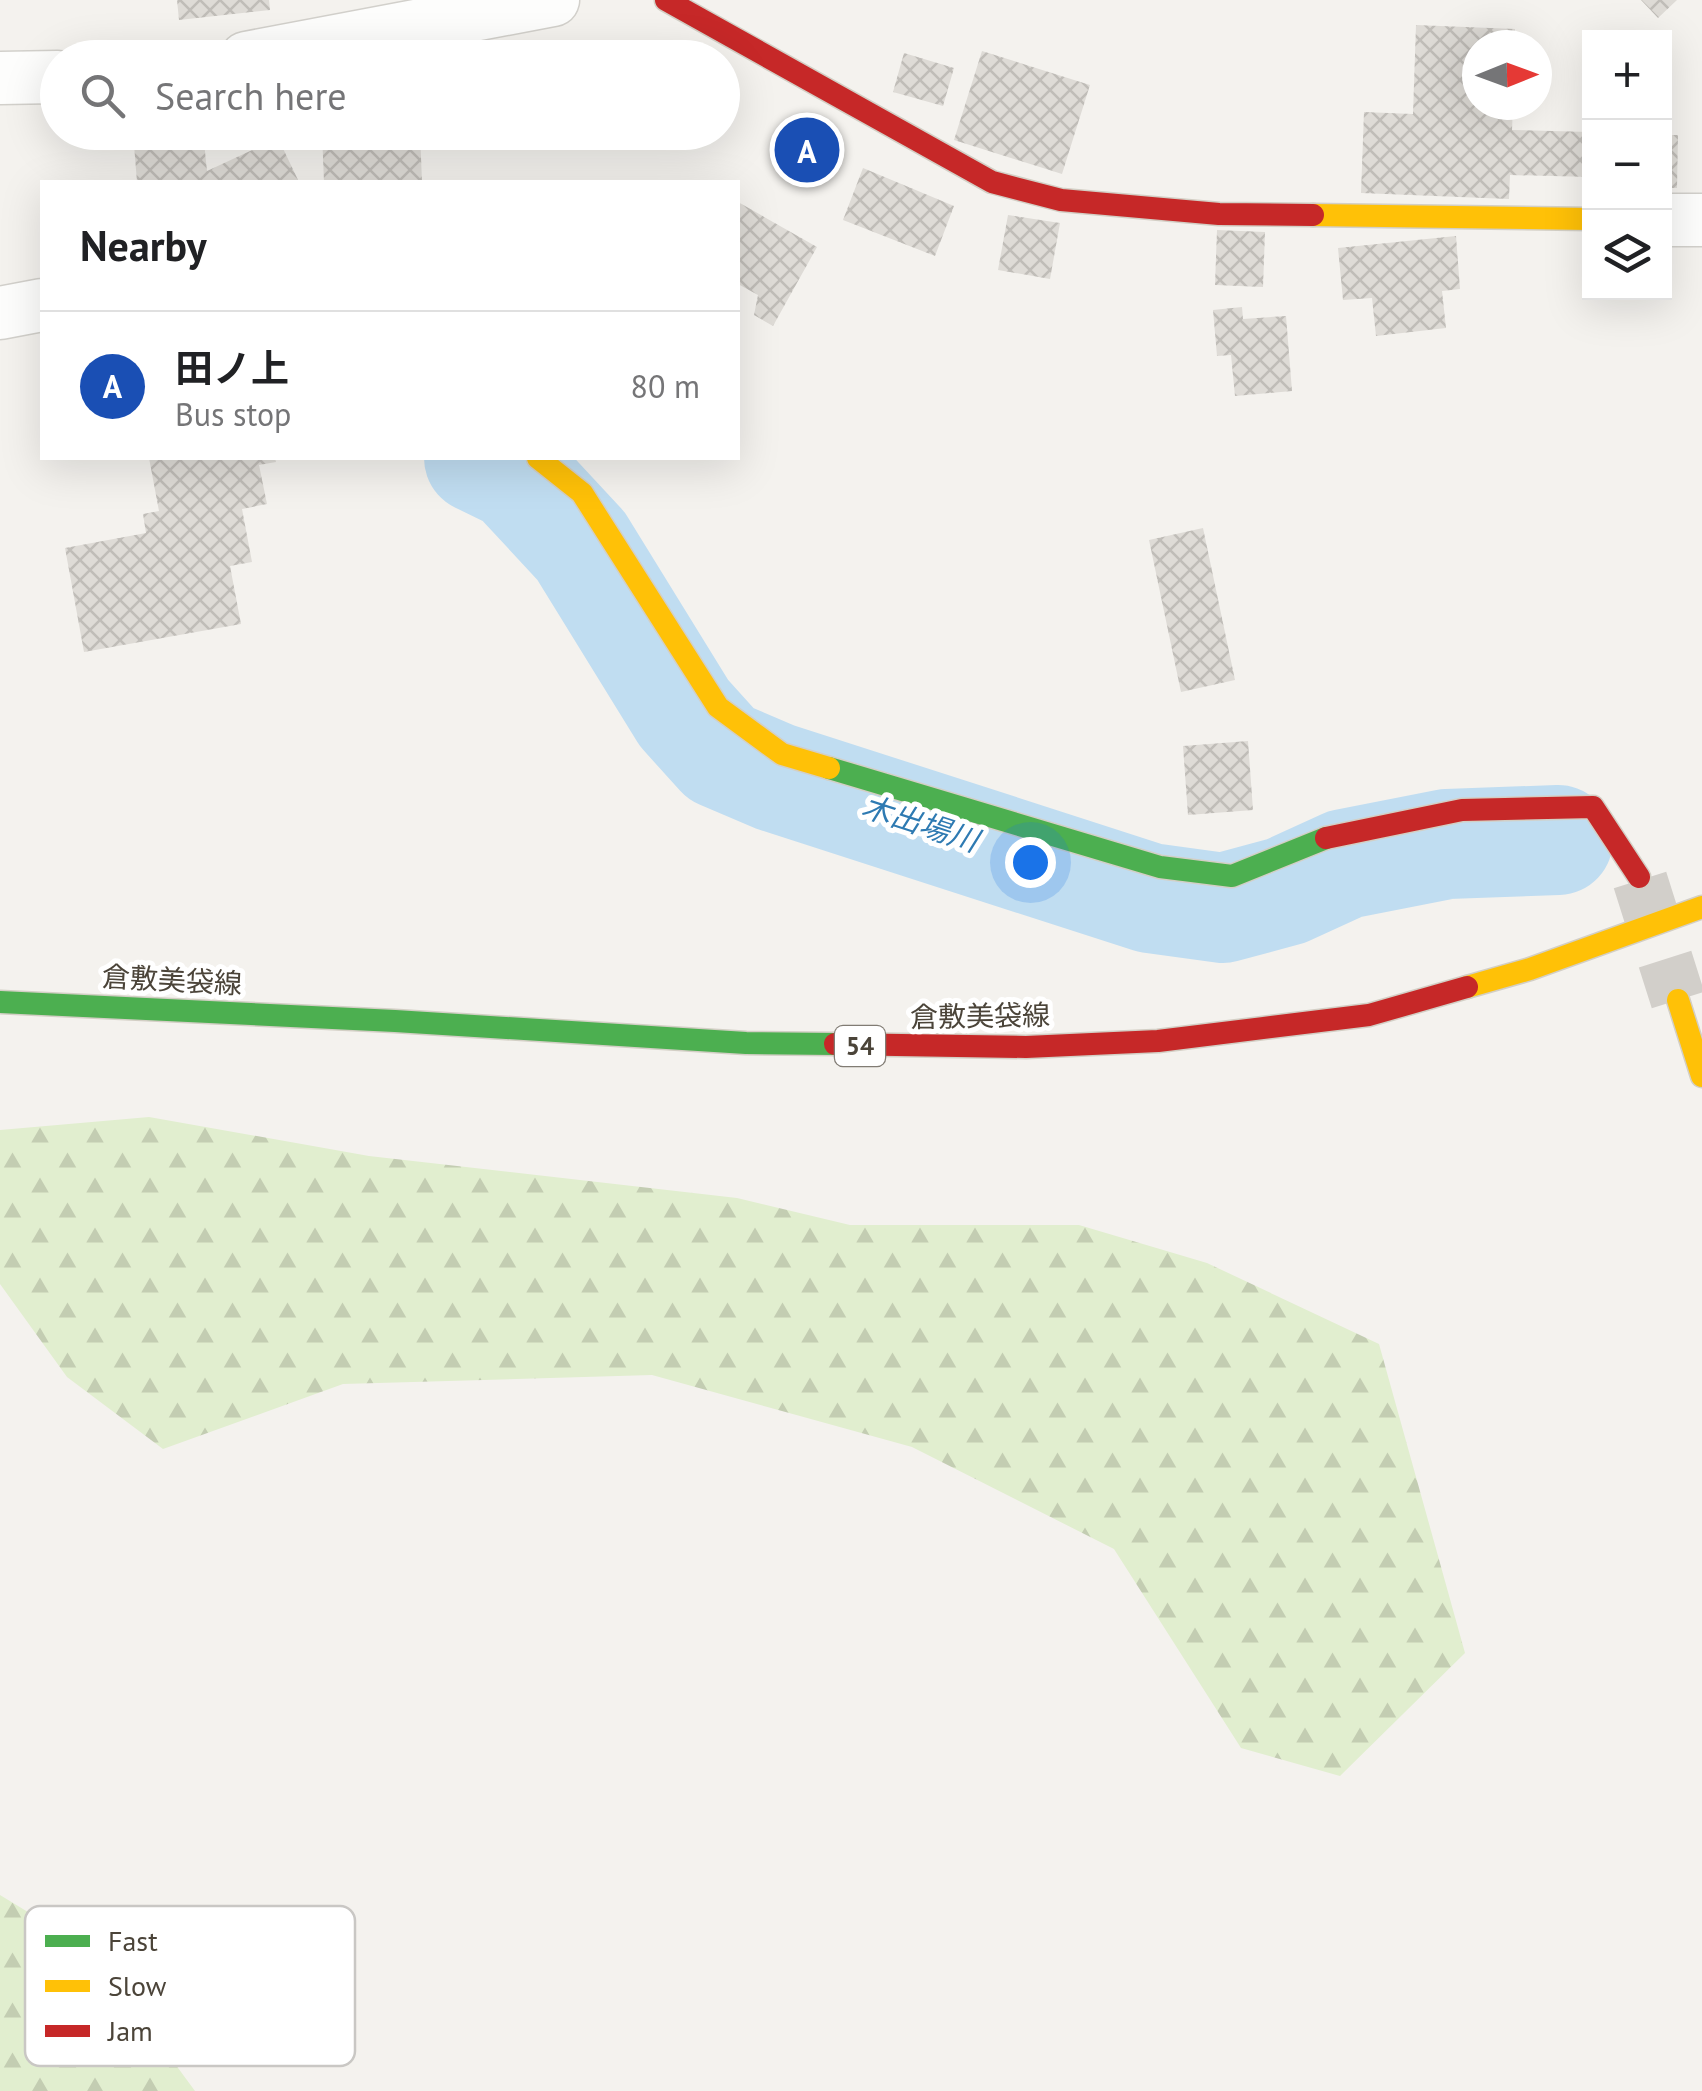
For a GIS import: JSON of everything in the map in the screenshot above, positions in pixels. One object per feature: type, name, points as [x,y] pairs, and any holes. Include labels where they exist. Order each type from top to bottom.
[{"type":"street","points":[[341,40],[553,0]]},
{"type":"street","points":[[666,0],[738,40]]},
{"type":"street","points":[[740,41],[992,182],[1061,200],[1219,214],[1582,219]]},
{"type":"street","points":[[0,78],[40,77]]},
{"type":"street","points":[[1672,220],[1702,220]]},
{"type":"street","points":[[0,313],[40,306]]},
{"type":"street","points":[[541,460],[582,493],[718,707],[782,754],[1160,867],[1232,876],[1337,833],[1462,810],[1593,807],[1639,877]]},
{"type":"street","name":"倉敷美袋線","points":[[0,1002],[395,1020],[746,1043],[1026,1046],[1158,1041],[1370,1015],[1530,969],[1702,907]]},
{"type":"street","points":[[1678,1000],[1702,1076]]},
{"type":"green space","points":[[149,1117],[369,1156],[737,1198],[850,1225],[1079,1225],[1207,1263],[1379,1344],[1465,1653],[1340,1776],[1241,1748],[1114,1549],[912,1447],[652,1375],[343,1384],[163,1449],[67,1377],[0,1284],[0,1130]]},
{"type":"green space","points":[[0,1895],[25,1910],[25,2066],[177,2066],[195,2091],[0,2091]]},
{"type":"building","points":[[177,0],[269,0],[270,10],[179,20]]},
{"type":"building","points":[[1641,0],[1677,0],[1658,18]]},
{"type":"building","points":[[1416,25],[1515,29],[1462,30],[1462,120],[1512,120],[1512,130],[1582,132],[1582,177],[1510,175],[1509,199],[1361,193],[1364,112],[1413,114]]},
{"type":"building","points":[[982,51],[1090,85],[1062,174],[954,140]]},
{"type":"building","points":[[904,53],[954,68],[943,106],[893,92]]},
{"type":"building","points":[[1672,135],[1678,135],[1677,188],[1672,188]]},
{"type":"building","points":[[134,150],[205,150],[207,171],[252,150],[284,150],[298,180],[137,180]]},
{"type":"building","points":[[323,150],[421,150],[422,180],[324,180]]},
{"type":"building","points":[[863,168],[954,206],[935,256],[843,220]]},
{"type":"building","points":[[740,203],[817,247],[773,326],[754,315],[758,295],[740,285]]},
{"type":"building","points":[[1008,215],[1060,223],[1050,279],[998,270]]},
{"type":"building","points":[[1217,230],[1265,232],[1263,287],[1215,285]]},
{"type":"building","points":[[1456,236],[1460,289],[1442,291],[1446,328],[1376,336],[1372,298],[1343,300],[1338,248]]},
{"type":"building","points":[[1242,307],[1243,319],[1286,316],[1292,391],[1235,396],[1231,355],[1217,356],[1213,310]]},
{"type":"building","points":[[149,460],[276,460],[259,465],[267,504],[242,509],[252,562],[230,566],[241,624],[84,652],[65,548],[146,533],[143,514],[159,511]]},
{"type":"building","points":[[1203,528],[1235,680],[1181,692],[1149,540]]},
{"type":"building","points":[[1248,741],[1253,810],[1188,815],[1183,746]]},
{"type":"waterway","name":"木出場川","points":[[483,460],[516,476],[581,546],[684,713],[721,754],[775,777],[1150,898],[1223,908],[1286,891],[1345,864],[1447,844],[1558,840]]},
{"type":"tunnel","points":[[1640,880],[1678,1000]]},
{"type":"traffic: fast","points":[[829,768],[1160,867],[1232,876],[1326,838]]},
{"type":"traffic: fast","points":[[0,1002],[746,1043],[835,1044]]},
{"type":"traffic: slow","points":[[1313,215],[1582,219]]},
{"type":"traffic: slow","points":[[541,460],[582,493],[718,707],[782,754],[829,768]]},
{"type":"traffic: slow","points":[[1467,987],[1530,969],[1702,907]]},
{"type":"traffic: slow","points":[[1678,1000],[1702,1076]]},
{"type":"traffic: jam","points":[[666,0],[738,40]]},
{"type":"traffic: jam","points":[[740,41],[992,182],[1061,200],[1219,214],[1313,215]]},
{"type":"traffic: jam","points":[[1326,838],[1462,810],[1593,807],[1639,877]]},
{"type":"traffic: jam","points":[[835,1044],[1026,1047],[1158,1041],[1369,1015],[1467,987]]},
{"type":"place","name":"田ノ上","points":[[807,150]]}]
